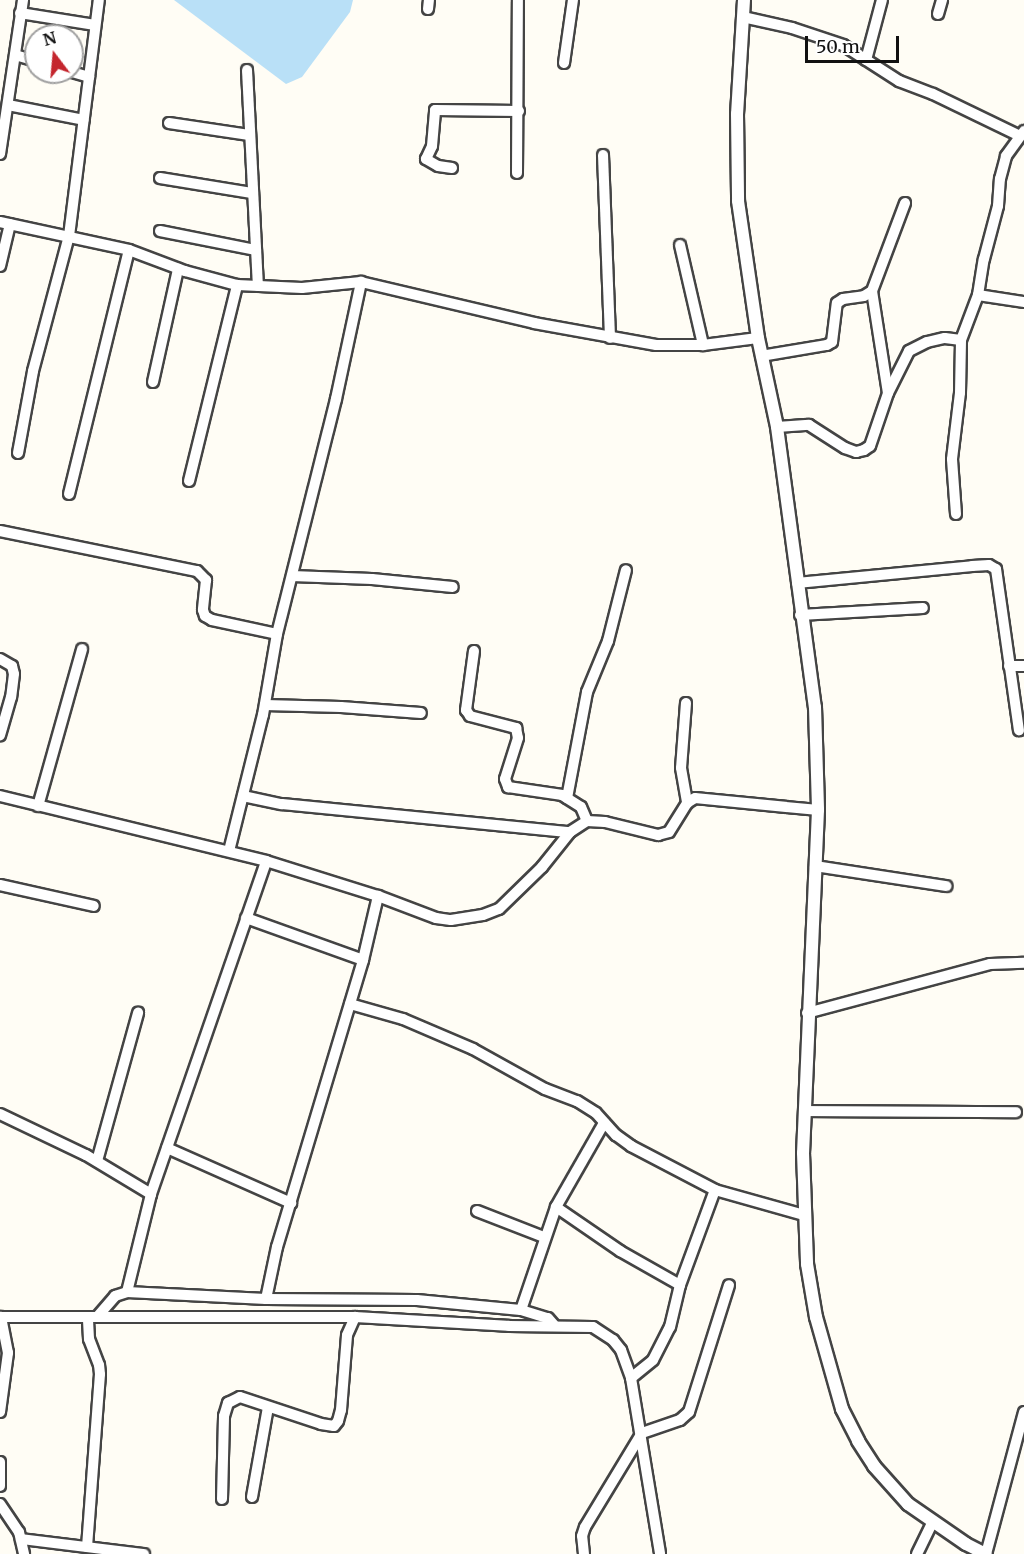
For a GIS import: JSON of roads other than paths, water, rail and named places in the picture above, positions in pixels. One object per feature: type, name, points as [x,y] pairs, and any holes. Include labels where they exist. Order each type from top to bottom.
[{"type":"street","points":[[0,154],[22,0]]},
{"type":"street","points":[[18,453],[33,371],[69,236],[99,0]]},
{"type":"street","points":[[517,173],[518,0]]},
{"type":"street","points":[[564,63],[573,0]]},
{"type":"street","points":[[744,0],[737,114],[738,201],[758,338],[777,427],[800,615],[810,661],[814,707],[818,810],[807,1013],[804,1215],[807,1264],[816,1317],[842,1409],[874,1466],[908,1504],[966,1544],[986,1554],[1024,1412]]},
{"type":"street","points":[[866,60],[882,0]]},
{"type":"street","points":[[938,14],[942,0]]},
{"type":"street","points":[[20,13],[95,25]]},
{"type":"street","points":[[743,17],[792,28],[843,45],[899,81],[1021,133],[1006,156],[1000,179],[998,206],[984,259],[978,295],[962,340],[960,393],[952,459],[956,514]]},
{"type":"street","points":[[15,55],[24,58]]},
{"type":"street","points":[[247,70],[258,286]]},
{"type":"street","points":[[84,76],[89,77]]},
{"type":"street","points":[[8,105],[84,120]]},
{"type":"street","points":[[452,168],[438,166],[426,159],[432,147],[435,110],[519,111]]},
{"type":"street","points":[[169,123],[249,135]]},
{"type":"street","points":[[603,155],[610,338]]},
{"type":"street","points":[[160,178],[252,193]]},
{"type":"street","points":[[888,393],[872,291],[905,203]]},
{"type":"street","points":[[0,266],[5,223],[129,250],[178,269],[237,285],[302,288],[362,282],[534,323],[656,345],[703,345],[758,338]]},
{"type":"street","points":[[160,231],[256,250]]},
{"type":"street","points":[[680,245],[703,345]]},
{"type":"street","points":[[69,494],[129,250]]},
{"type":"street","points":[[153,382],[178,269]]},
{"type":"street","points":[[229,851],[265,705],[277,634],[336,399],[362,282]]},
{"type":"street","points":[[189,481],[237,285]]},
{"type":"street","points":[[762,356],[827,345],[832,342],[837,303],[843,299],[864,296],[872,291]]},
{"type":"street","points":[[978,295],[1024,302]]},
{"type":"street","points":[[777,427],[809,425],[845,448],[856,452],[864,450],[870,446],[888,393],[909,351],[927,342],[945,338],[962,340]]},
{"type":"street","points":[[0,531],[197,571],[206,580],[203,610],[205,616],[212,620],[277,634]]},
{"type":"street","points":[[797,582],[989,566],[996,569],[1009,666],[1020,715],[1019,730]]},
{"type":"street","points":[[567,798],[587,693],[603,655],[626,570]]},
{"type":"street","points":[[292,576],[372,579],[453,587]]},
{"type":"street","points":[[800,615],[923,608]]},
{"type":"street","points":[[38,806],[82,649]]},
{"type":"street","points":[[474,651],[466,710],[470,716],[516,728],[518,738],[504,779],[506,784],[513,790],[556,793],[567,798],[584,811],[587,821]]},
{"type":"street","points":[[0,659],[12,666],[14,675],[11,697],[0,735]]},
{"type":"street","points":[[1009,666],[1024,666]]},
{"type":"street","points":[[686,703],[681,768],[687,803]]},
{"type":"street","points":[[265,705],[341,707],[421,713]]},
{"type":"street","points":[[0,796],[266,861],[378,896],[436,918],[451,920],[483,915],[499,909],[512,898],[570,832],[587,821],[605,822],[658,835],[674,828],[687,803],[696,798],[818,810]]},
{"type":"street","points":[[243,796],[282,804],[570,832]]},
{"type":"street","points":[[127,1292],[151,1194],[266,861]]},
{"type":"street","points":[[815,866],[946,886]]},
{"type":"street","points":[[0,885],[94,906]]},
{"type":"street","points":[[266,1299],[291,1203],[363,960],[378,896]]},
{"type":"street","points":[[246,918],[363,960]]},
{"type":"street","points":[[807,1013],[990,964],[1024,963]]},
{"type":"street","points":[[350,1004],[403,1019],[473,1049],[545,1089],[577,1101],[596,1113],[631,1146],[715,1190],[804,1215]]},
{"type":"street","points":[[97,1161],[138,1013]]},
{"type":"street","points":[[804,1111],[1016,1112]]},
{"type":"street","points":[[0,1114],[97,1161],[151,1194]]},
{"type":"street","points":[[521,1310],[556,1207],[604,1123]]},
{"type":"street","points":[[167,1148],[291,1203]]},
{"type":"street","points":[[631,1378],[653,1360],[670,1327],[680,1285],[715,1190]]},
{"type":"street","points":[[556,1207],[620,1251],[680,1285]]},
{"type":"street","points":[[477,1211],[544,1237]]},
{"type":"street","points":[[584,1554],[582,1536],[585,1527],[642,1433],[680,1420],[689,1413],[729,1285]]},
{"type":"street","points":[[87,1546],[100,1374],[89,1339],[92,1317],[115,1296],[127,1292],[266,1299],[417,1300],[521,1310],[548,1318],[555,1325]]},
{"type":"street","points":[[0,1412],[8,1353],[1,1317],[355,1317],[509,1326],[579,1325],[604,1332],[621,1350],[631,1378],[642,1433],[660,1554]]},
{"type":"street","points":[[222,1499],[224,1416],[228,1403],[240,1397],[334,1426],[338,1421],[347,1335],[355,1317]]},
{"type":"street","points":[[252,1497],[268,1407]]},
{"type":"street","points":[[0,1462],[0,1486]]},
{"type":"street","points":[[0,1504],[9,1513],[21,1539],[24,1554]]},
{"type":"street","points":[[917,1554],[933,1521]]},
{"type":"street","points":[[21,1539],[72,1549],[87,1546],[109,1552],[144,1554]]},
{"type":"water","points":[[174,0],[353,0],[350,12],[302,77],[286,84]]}]
